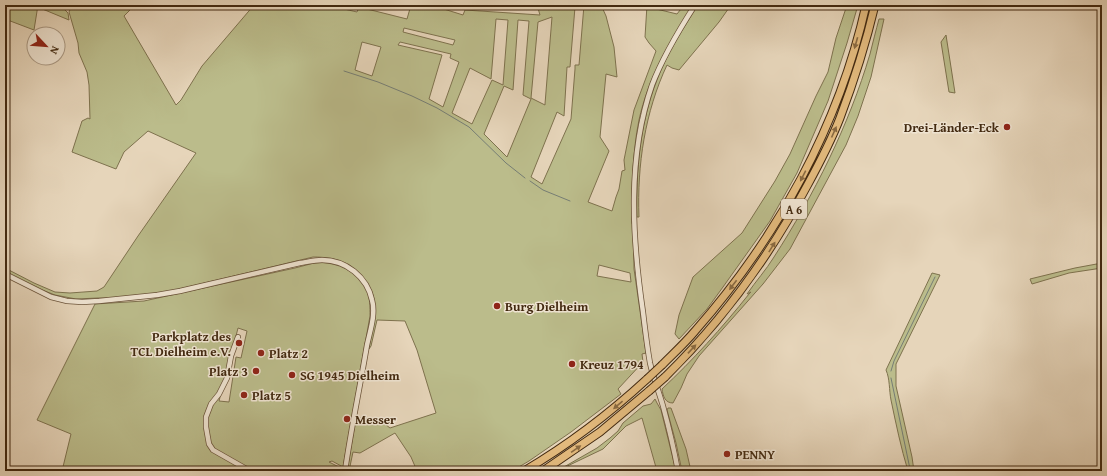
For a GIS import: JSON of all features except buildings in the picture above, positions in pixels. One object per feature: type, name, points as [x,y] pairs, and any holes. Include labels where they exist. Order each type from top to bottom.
[{"type":"highway","name":"A 6","points":[[524,471],[554,453],[594,424],[625,400],[647,380],[695,332],[760,248],[791,198],[813,156],[833,111],[855,47],[866,5]]},
{"type":"highway","name":"A 6","points":[[544,471],[617,419],[665,377],[703,338],[768,254],[822,158],[840,117],[863,49],[875,5]]},
{"type":"street","points":[[678,471],[672,443],[650,364],[638,272],[634,220],[634,187],[640,130],[647,101],[663,60],[695,5]]},
{"type":"street","points":[[5,274],[51,297],[82,302],[157,295],[180,291],[300,263],[321,260],[333,261],[349,268],[360,277],[370,291],[373,308],[361,385],[345,471]]},
{"type":"street","points":[[238,337],[231,356],[227,378],[211,404],[206,417],[206,427],[209,444],[213,450],[250,471]]},
{"type":"green space","points":[[5,5],[38,5],[35,26],[26,27],[5,19]]},
{"type":"green space","points":[[41,5],[60,5],[68,13],[69,20],[40,8]]},
{"type":"green space","points":[[72,5],[135,5],[124,16],[176,105],[181,100],[202,66],[254,5],[327,5],[357,12],[359,7],[407,19],[411,5],[431,5],[463,15],[465,10],[540,15],[537,5],[580,5],[575,7],[570,67],[567,67],[564,116],[557,112],[531,177],[542,184],[571,119],[575,65],[579,65],[584,5],[601,5],[606,16],[614,47],[617,77],[606,74],[600,137],[609,151],[588,202],[612,211],[619,189],[622,171],[625,170],[624,160],[634,110],[656,51],[645,37],[647,5],[650,5],[648,7],[677,14],[684,5],[693,5],[668,46],[648,89],[639,120],[635,146],[632,223],[634,269],[646,353],[642,354],[643,362],[618,389],[621,394],[571,432],[512,471],[417,471],[411,457],[395,433],[360,453],[353,452],[349,471],[347,471],[356,418],[374,420],[390,428],[436,413],[417,350],[405,321],[377,320],[369,349],[374,318],[374,306],[371,289],[360,274],[348,265],[329,258],[313,257],[167,292],[111,298],[76,299],[55,295],[5,272],[5,268],[55,292],[70,293],[97,291],[104,287],[196,153],[148,131],[124,152],[116,169],[72,152],[82,121],[88,118],[90,119],[87,72],[79,53],[78,43],[69,12]],"holes":[[[552,17],[545,105],[531,98],[538,22]],[[496,19],[508,20],[503,85],[492,80],[472,124],[452,113],[470,68],[491,79]],[[518,20],[529,21],[523,95],[531,99],[507,157],[484,134],[504,86],[513,90]],[[404,28],[455,40],[453,45],[403,32]],[[362,42],[381,47],[372,76],[355,70]],[[400,42],[451,54],[450,58],[459,62],[443,107],[429,99],[442,55],[398,45]],[[599,265],[630,273],[631,282],[597,276]]]},
{"type":"green space","points":[[698,5],[731,5],[719,22],[679,70],[667,65],[659,83],[644,139],[639,178],[639,217],[637,217],[637,182],[640,147],[651,96],[666,60]]},
{"type":"green space","points":[[847,5],[858,5],[828,101],[797,173],[770,221],[707,309],[679,339],[675,334],[679,315],[693,277],[742,233],[775,181],[790,154],[828,72],[836,38]]},
{"type":"green space","points":[[879,19],[884,19],[871,77],[858,116],[846,145],[790,249],[763,284],[699,356],[687,374],[673,403],[668,402],[664,397],[662,389],[685,367],[751,292],[747,294],[771,262],[803,209],[829,159],[852,107],[870,54]]},
{"type":"green space","points":[[946,35],[955,93],[949,92],[941,42]]},
{"type":"green space","points":[[314,263],[325,263],[345,268],[356,275],[364,285],[369,296],[370,316],[343,467],[332,461],[329,462],[343,469],[343,471],[62,471],[71,434],[37,420],[95,304],[144,301]],"holes":[[[238,328],[247,331],[241,358],[236,357],[229,402],[219,401]]]},
{"type":"green space","points":[[1102,263],[1102,268],[1069,273],[1032,284],[1030,279],[1075,268]]},
{"type":"green space","points":[[932,273],[940,275],[896,364],[896,386],[914,471],[908,471],[891,400],[886,370]]},
{"type":"green space","points":[[655,399],[661,410],[676,471],[657,471],[642,418],[626,426],[603,449],[557,471],[597,448],[618,431],[623,423],[643,406],[651,404]]},
{"type":"green space","points":[[668,408],[671,408],[686,449],[691,471],[682,471],[667,410]]},
{"type":"waterway","points":[[344,71],[378,82],[437,108],[469,127],[506,163],[525,178]]},
{"type":"waterway","points":[[530,181],[543,190],[570,201]]},
{"type":"waterway","points":[[891,371],[894,361],[935,277]]},
{"type":"waterway","points":[[891,378],[910,469]]},
{"type":"place","name":"Drei-Länder-Eck","points":[[1007,127]]},
{"type":"place","name":"Burg Dielheim","points":[[497,306]]},
{"type":"place","name":"Parkplatz des TCL Dielheim e.V.","points":[[239,343]]},
{"type":"place","name":"Platz 2","points":[[261,353]]},
{"type":"place","name":"Kreuz 1794","points":[[572,364]]},
{"type":"place","name":"Platz 3","points":[[256,371]]},
{"type":"place","name":"SG 1945 Dielheim","points":[[292,375]]},
{"type":"place","name":"Platz 5","points":[[244,395]]},
{"type":"place","name":"Messer","points":[[347,419]]},
{"type":"place","name":"PENNY","points":[[727,454]]}]
